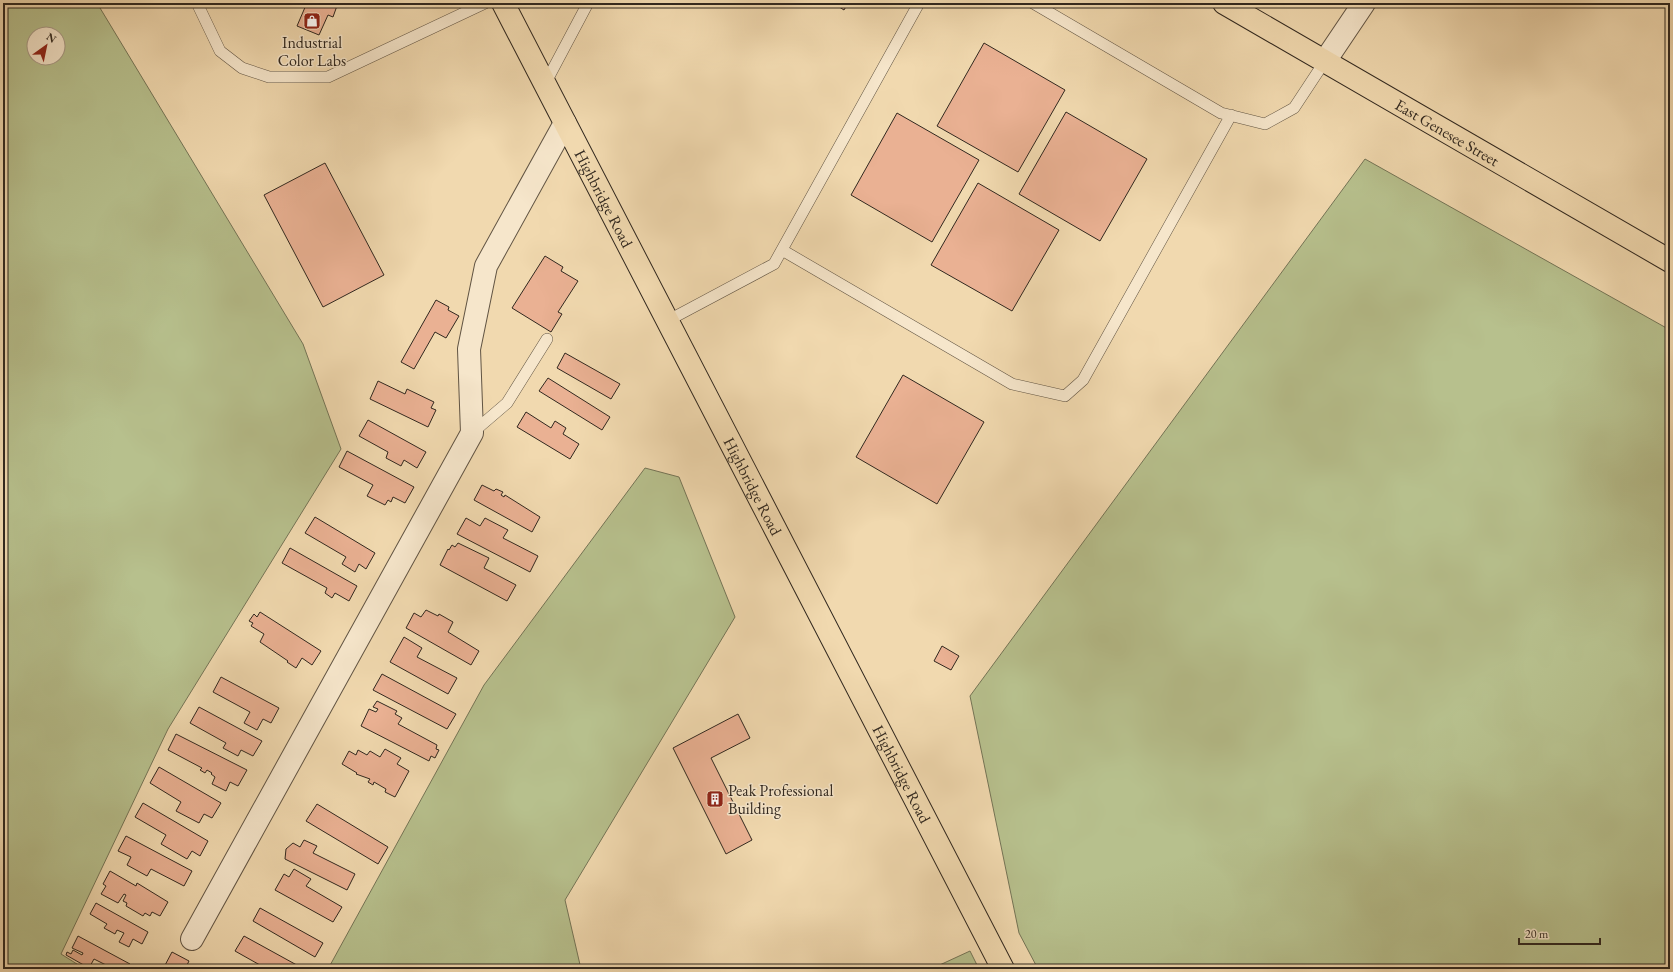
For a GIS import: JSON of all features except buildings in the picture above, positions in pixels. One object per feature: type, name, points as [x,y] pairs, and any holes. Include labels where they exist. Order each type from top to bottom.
[{"type":"main road","name":"Highbridge Road","points":[[502,3],[1003,969]]},
{"type":"main road","name":"East Genesee Street","points":[[1224,3],[1670,261]]},
{"type":"street","points":[[1325,61],[1364,3]]},
{"type":"street","points":[[192,939],[472,433],[469,349],[486,266],[564,123]]},
{"type":"lane","points":[[197,3],[220,51],[242,68],[269,77],[328,77],[485,3]]},
{"type":"lane","points":[[544,85],[588,3]]},
{"type":"lane","points":[[667,321],[774,264],[919,3]]},
{"type":"lane","points":[[1033,3],[1221,113],[1265,124],[1294,108],[1325,61]]},
{"type":"lane","points":[[782,250],[1012,384],[1065,396],[1083,380],[1231,116]]},
{"type":"lane","points":[[472,433],[507,402],[547,339]]},
{"type":"green space","points":[[3,3],[97,3],[303,344],[341,449],[168,729],[61,954],[85,969],[3,969]]},
{"type":"green space","points":[[1365,159],[1670,330],[1670,969],[1038,969],[1019,933],[970,696]]},
{"type":"green space","points":[[645,468],[679,477],[735,617],[565,900],[581,969],[328,969],[484,685]]},
{"type":"green space","points":[[970,951],[979,969],[931,969]]},
{"type":"place","name":"Industrial Color Labs","points":[[312,21]]},
{"type":"place","name":"Peak Professional Building","points":[[715,799]]}]
